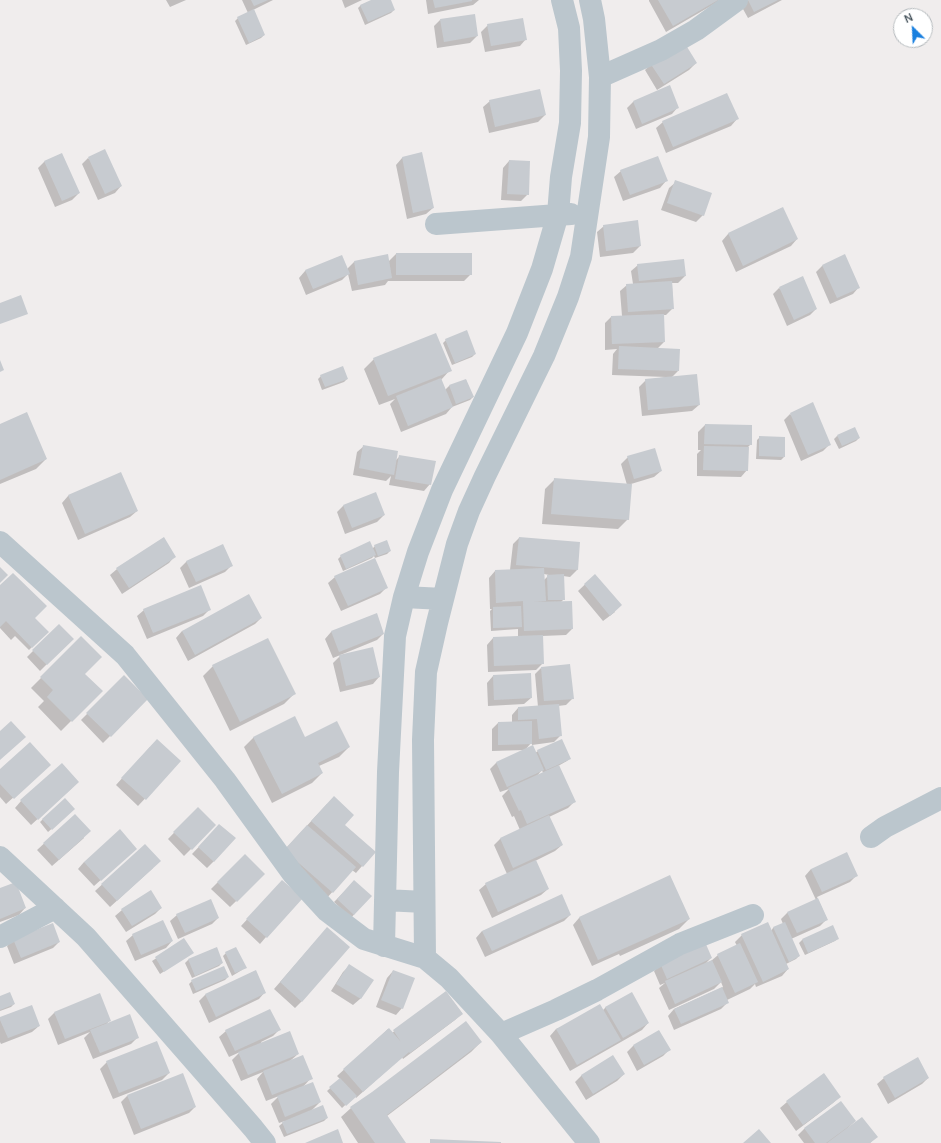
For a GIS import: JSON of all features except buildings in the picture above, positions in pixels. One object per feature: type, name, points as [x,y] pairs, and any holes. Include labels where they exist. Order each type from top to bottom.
[{"type":"street","points":[[384,946],[388,772],[395,636],[404,597],[418,552],[442,490],[517,333],[539,276],[558,214],[561,177],[570,123],[571,71],[569,28],[562,0]]},
{"type":"street","points":[[600,77],[661,50],[696,30],[737,0]]},
{"type":"street","points":[[569,28],[592,10]]},
{"type":"street","points":[[424,958],[423,740],[426,672],[457,544],[485,476],[544,356],[568,297],[581,257],[599,137],[600,77],[592,10]]},
{"type":"street","points":[[436,224],[588,213]]},
{"type":"street","points":[[495,379],[526,391]]},
{"type":"street","points":[[0,542],[125,655],[225,780],[293,874],[327,911],[364,939],[424,958],[449,978],[502,1034],[589,1143]]},
{"type":"street","points":[[404,597],[443,600]]},
{"type":"street","points":[[871,837],[885,827],[941,798]]},
{"type":"street","points":[[0,857],[86,937],[254,1128],[265,1143]]},
{"type":"street","points":[[385,900],[424,902]]},
{"type":"street","points":[[0,937],[55,908]]},
{"type":"street","points":[[502,1034],[597,990],[680,944],[753,915]]}]
